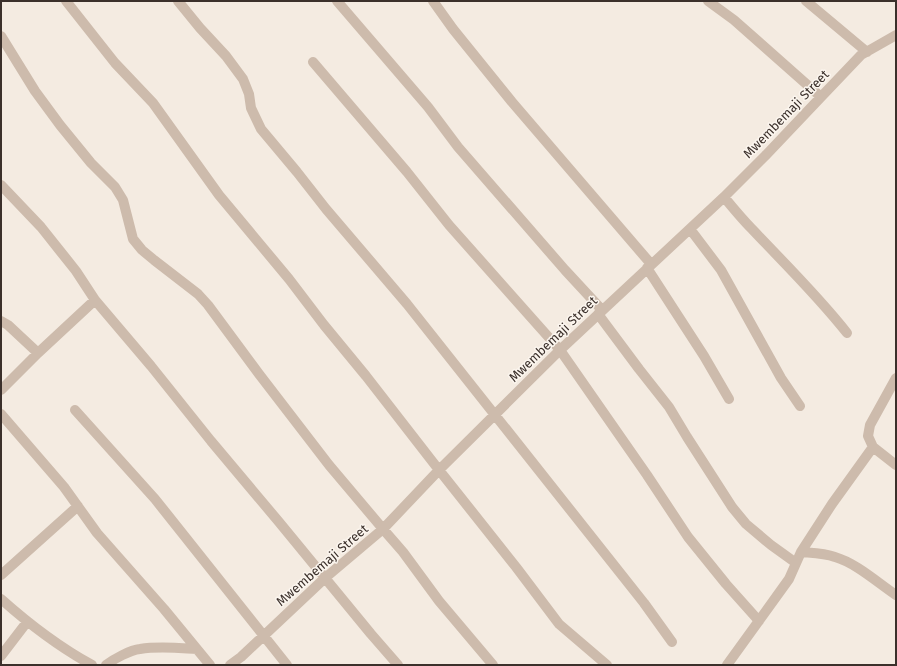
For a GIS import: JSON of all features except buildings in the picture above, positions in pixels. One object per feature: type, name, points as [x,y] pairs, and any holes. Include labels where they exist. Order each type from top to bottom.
[{"type":"street","points":[[66,1],[115,63],[153,103],[219,195],[366,376],[559,624],[607,665]]},
{"type":"street","points":[[178,1],[226,56],[243,79],[249,94],[251,108],[261,129],[326,209],[407,304],[644,603],[672,642]]},
{"type":"street","points":[[337,1],[428,106],[458,148],[600,312],[639,369],[669,407],[732,507],[746,524],[796,563]]},
{"type":"street","points":[[433,1],[453,29],[512,102],[649,266],[729,399]]},
{"type":"street","points":[[708,1],[734,20],[821,97]]},
{"type":"street","points":[[806,1],[867,52]]},
{"type":"street","name":"Mwembemaji Street","points":[[230,665],[241,657],[325,578],[383,529],[439,470],[560,350],[724,197],[860,56],[896,35]]},
{"type":"street","points":[[1,36],[35,91],[60,125],[91,164],[115,187],[123,200],[133,239],[142,250],[198,294],[208,305],[324,458],[403,552],[439,601],[493,665]]},
{"type":"street","points":[[313,62],[407,172],[454,230],[560,350],[688,537],[726,584],[759,621]]},
{"type":"street","points":[[1,185],[42,227],[76,271],[95,300],[152,366],[211,441],[398,665]]},
{"type":"street","points":[[724,197],[751,229],[793,272],[847,333]]},
{"type":"street","points":[[690,229],[721,270],[781,378],[800,406]]},
{"type":"street","points":[[1,390],[95,300]]},
{"type":"street","points":[[1,321],[8,325],[38,353]]},
{"type":"street","points":[[896,378],[870,425],[868,436],[873,447],[896,465]]},
{"type":"street","points":[[75,410],[155,499],[287,665]]},
{"type":"street","points":[[1,414],[64,487],[97,533],[164,609],[210,665]]},
{"type":"street","points":[[727,665],[789,579],[801,552],[832,504],[873,447]]},
{"type":"street","points":[[1,575],[78,506]]},
{"type":"street","points":[[801,552],[824,554],[846,561],[896,595]]},
{"type":"street","points":[[1,599],[27,622],[88,664]]},
{"type":"street","points":[[1,656],[27,622]]},
{"type":"street","points":[[106,665],[115,659],[138,649],[197,649]]}]
